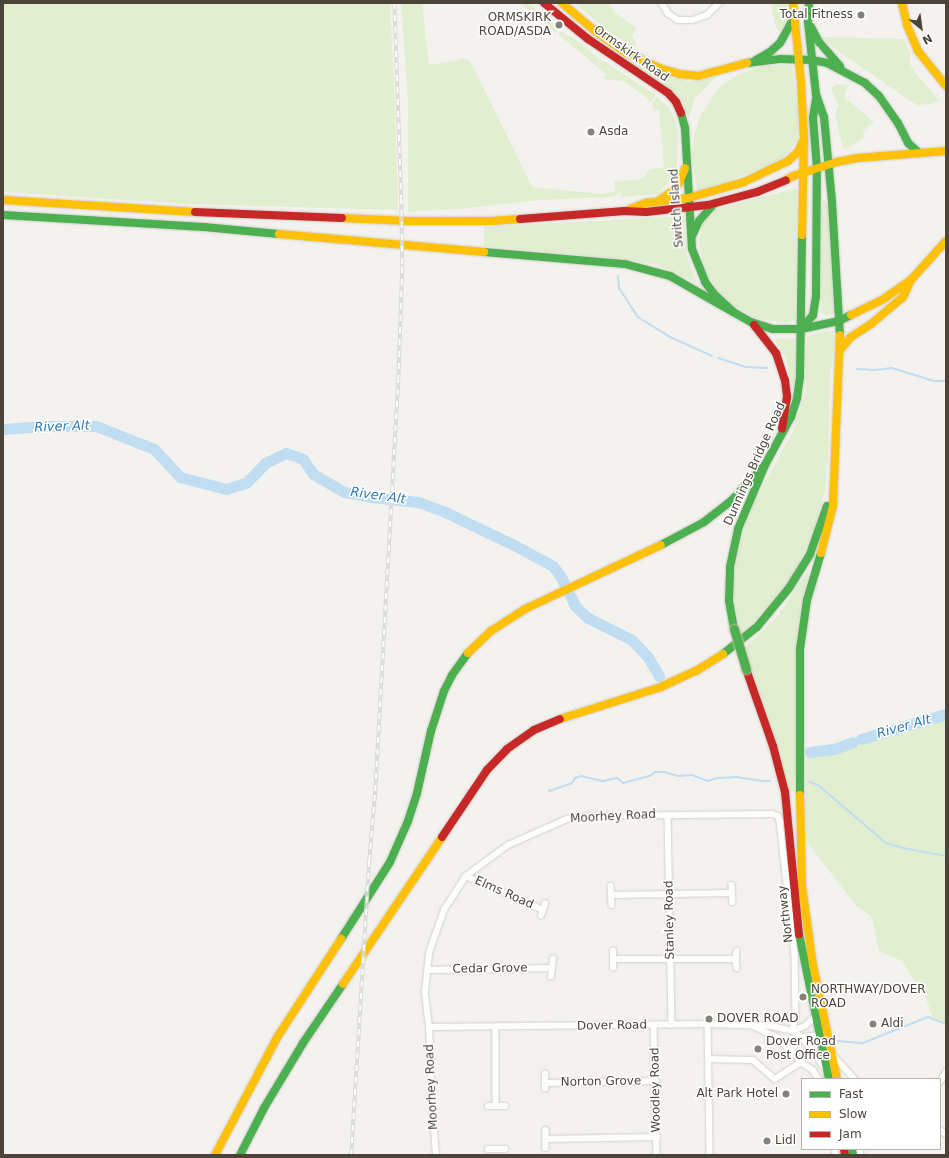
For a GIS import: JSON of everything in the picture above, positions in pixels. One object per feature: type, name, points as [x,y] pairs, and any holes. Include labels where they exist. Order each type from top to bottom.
[{"type":"main road","name":"Ormskirk Road","points":[[544,3],[588,39],[672,97],[682,114],[685,136]]},
{"type":"main road","name":"Ormskirk Road","points":[[562,3],[595,31],[619,48],[659,68],[680,74],[698,76],[752,62]]},
{"type":"main road","points":[[793,3],[797,59],[801,82],[804,140],[801,329]]},
{"type":"main road","points":[[240,1155],[264,1108],[303,1043],[487,770],[507,749],[534,730],[572,714],[661,687],[696,671],[732,648],[770,613],[798,575],[815,543],[833,487],[840,350],[829,164],[824,117],[816,94],[808,22],[809,3]]},
{"type":"main road","points":[[902,3],[907,25],[918,51],[930,68],[946,86]]},
{"type":"main road","points":[[752,62],[770,52],[780,42],[794,19]]},
{"type":"main road","points":[[808,22],[819,42],[843,70]]},
{"type":"main road","points":[[752,62],[797,59],[812,60],[827,63],[843,70],[865,83],[879,96],[898,123],[908,143],[919,153]]},
{"type":"main road","points":[[801,329],[813,315],[816,296],[817,168],[813,118],[816,94]]},
{"type":"main road","name":"Switch Island","points":[[685,136],[691,238],[695,261],[705,282],[714,294],[733,312],[751,322],[781,330],[801,329],[839,321],[882,300],[911,280]]},
{"type":"main road","points":[[625,211],[646,203],[688,198],[744,182],[775,169],[793,157],[802,147],[804,140]]},
{"type":"main road","points":[[3,200],[207,213],[408,221],[491,221],[689,208],[731,201],[780,184],[829,164],[858,158],[946,151]]},
{"type":"main road","points":[[657,202],[672,191],[679,183],[686,163]]},
{"type":"main road","points":[[780,184],[804,184],[817,187],[828,195],[832,202]]},
{"type":"main road","points":[[691,238],[699,221],[714,204]]},
{"type":"main road","points":[[3,215],[204,227],[625,264],[670,276],[733,312]]},
{"type":"main road","points":[[840,350],[851,337],[893,307],[903,296],[911,280],[946,241]]},
{"type":"main road","points":[[802,311],[839,321]]},
{"type":"main road","points":[[751,322],[762,333],[776,353],[785,380],[787,397],[780,437]]},
{"type":"main road","name":"Dunnings Bridge Road","points":[[773,746],[746,669],[734,629],[729,600],[730,566],[744,511],[765,465],[791,417],[797,398],[800,377],[801,329]]},
{"type":"main road","points":[[215,1155],[278,1036],[380,879],[397,847],[417,793],[437,711],[452,675],[475,644],[518,613],[581,581],[667,542],[704,522],[732,500],[765,465]]},
{"type":"main road","name":"Northway","points":[[828,1075],[802,886],[799,836],[799,749],[800,649],[803,622],[807,600],[828,530],[833,506],[833,487]]},
{"type":"main road","name":"Northway","points":[[773,746],[785,792],[799,933],[815,1017],[832,1053],[837,1078]]},
{"type":"street","points":[[662,3],[668,13],[678,20],[692,20],[707,15],[719,3]]},
{"type":"street","name":"Stanley Road","points":[[668,815],[672,1025]]},
{"type":"street","name":"Moorhey Road","points":[[436,1155],[426,992],[428,970],[430,953],[444,910],[466,876],[508,845],[567,819],[593,816],[777,815]]},
{"type":"street","name":"Northway","points":[[777,815],[780,821],[795,954],[796,1015],[794,1031]]},
{"type":"street","name":"Elms Road","points":[[466,876],[543,910]]},
{"type":"street","points":[[732,885],[733,902]]},
{"type":"street","points":[[611,886],[612,905]]},
{"type":"street","points":[[612,895],[732,893]]},
{"type":"street","name":"Elms Road","points":[[540,916],[545,904]]},
{"type":"street","points":[[613,951],[615,959],[613,968]]},
{"type":"street","points":[[737,951],[736,959],[738,968]]},
{"type":"street","points":[[615,959],[736,959]]},
{"type":"street","points":[[552,977],[553,960]]},
{"type":"street","name":"Cedar Grove","points":[[428,970],[552,968]]},
{"type":"street","points":[[794,1031],[805,1026],[815,1017]]},
{"type":"street","points":[[708,1024],[710,1155]]},
{"type":"street","name":"Dover Road","points":[[429,1027],[708,1024],[750,1025],[794,1031],[802,1036],[828,1075]]},
{"type":"street","name":"Woodley Road","points":[[654,1025],[657,1155]]},
{"type":"street","points":[[750,1025],[777,1038],[802,1062],[813,1070],[818,1078]]},
{"type":"street","points":[[496,1027],[496,1106]]},
{"type":"street","points":[[777,1038],[782,1029]]},
{"type":"street","points":[[790,1051],[802,1036],[823,1035]]},
{"type":"street","points":[[832,1053],[854,1078]]},
{"type":"street","points":[[708,1059],[753,1060],[775,1079],[802,1062]]},
{"type":"street","name":"Norton Grove","points":[[544,1090],[546,1083],[545,1074]]},
{"type":"street","name":"Norton Grove","points":[[546,1083],[656,1081]]},
{"type":"street","points":[[488,1106],[505,1106]]},
{"type":"street","points":[[546,1130],[546,1148]]},
{"type":"street","points":[[547,1139],[657,1137]]},
{"type":"street","points":[[488,1149],[497,1152],[505,1149]]},
{"type":"green space","points":[[3,3],[390,3],[398,210],[187,204],[3,192]]},
{"type":"green space","points":[[401,3],[422,3],[429,65],[455,61],[462,58],[468,60],[473,66],[532,187],[602,194],[615,191],[614,182],[642,179],[650,169],[664,168],[659,110],[654,111],[652,104],[657,97],[669,108],[675,119],[678,132],[677,167],[674,177],[657,194],[622,197],[619,196],[622,192],[621,190],[616,196],[612,197],[540,200],[459,209],[408,212],[408,101]]},
{"type":"green space","points":[[520,3],[528,3],[559,29],[556,33]]},
{"type":"green space","points":[[575,3],[609,3],[614,12],[636,28],[632,37],[636,43],[634,48],[607,30]]},
{"type":"green space","points":[[771,3],[787,3],[785,24],[779,32],[775,25]]},
{"type":"green space","points":[[561,31],[575,39],[600,59],[656,95],[651,102],[624,81],[603,79],[606,74],[558,34]]},
{"type":"green space","points":[[821,37],[904,39],[910,53],[910,64],[917,75],[939,100],[930,105],[924,104],[918,106],[838,51]]},
{"type":"green space","points":[[632,62],[666,76],[688,82],[716,77],[695,98],[689,117],[681,104],[630,65]]},
{"type":"green space","points":[[792,65],[798,112],[798,138],[788,154],[771,164],[721,184],[697,191],[692,157],[694,135],[701,114],[719,88],[737,75],[763,66]]},
{"type":"green space","points":[[836,84],[848,85],[844,97],[874,122],[863,131],[864,137],[846,149],[842,145],[835,114],[839,106],[831,89]]},
{"type":"green space","points":[[797,188],[795,320],[785,323],[756,318],[733,305],[717,290],[705,270],[699,243],[702,226],[714,210]]},
{"type":"green space","points":[[822,199],[826,202],[828,209],[834,314],[825,315],[821,313]]},
{"type":"green space","points":[[684,216],[686,254],[697,283],[658,265],[623,259],[484,246],[484,227]]},
{"type":"green space","points":[[833,330],[834,347],[830,378],[828,457],[825,491],[814,531],[796,571],[773,601],[742,634],[736,613],[733,586],[739,544],[751,508],[793,431],[805,394],[807,336]]},
{"type":"green space","points":[[774,338],[796,339],[797,369],[793,388],[785,356]]},
{"type":"green space","points":[[809,569],[798,622],[795,675],[796,758],[794,791],[789,791],[745,647],[777,617]]},
{"type":"green space","points":[[946,719],[946,1023],[933,1018],[924,993],[902,961],[879,951],[872,917],[857,907],[804,838],[807,757],[828,755],[869,739]]},
{"type":"waterway","points":[[618,276],[619,288],[638,317],[670,337],[712,356]]},
{"type":"waterway","points":[[718,358],[746,367],[767,368]]},
{"type":"waterway","points":[[857,369],[875,370],[892,368],[934,381],[946,381]]},
{"type":"waterway","name":"River Alt","points":[[3,429],[45,426],[96,426],[154,449],[180,477],[226,489],[246,483],[265,463],[286,453],[303,459],[313,474],[344,492],[371,497],[418,502],[445,512],[514,545],[553,566],[561,577],[575,606],[588,618],[632,640],[648,657],[659,676]]},
{"type":"waterway","name":"River Alt","points":[[861,739],[946,714]]},
{"type":"waterway","name":"River Alt","points":[[810,752],[834,749],[853,742]]},
{"type":"waterway","points":[[549,791],[572,783],[575,778],[581,776],[603,781],[617,778],[623,783],[650,776],[655,772],[664,772],[678,776],[692,775],[708,781],[718,778],[737,777],[770,781]]},
{"type":"waterway","points":[[810,782],[818,785],[886,843],[903,848],[946,856]]},
{"type":"waterway","points":[[838,1041],[863,1043],[928,1017],[946,1024]]},
{"type":"railway","points":[[351,1155],[369,861],[375,791],[398,381],[402,264],[394,3]]},
{"type":"traffic: fast","points":[[809,3],[808,22],[816,94],[824,117],[832,202],[840,335]]},
{"type":"traffic: fast","points":[[756,60],[770,52],[780,43],[793,20]]},
{"type":"traffic: fast","points":[[811,27],[819,42],[840,66]]},
{"type":"traffic: fast","points":[[747,63],[781,59],[812,60],[827,63],[865,83],[879,96],[898,123],[908,143],[919,153]]},
{"type":"traffic: fast","points":[[801,329],[813,315],[816,296],[817,168],[813,118],[816,98]]},
{"type":"traffic: fast","points":[[681,113],[685,128],[692,249],[705,282],[714,294],[733,312],[751,322],[773,329],[801,329],[839,321],[851,315]]},
{"type":"traffic: fast","points":[[692,236],[699,221],[714,204]]},
{"type":"traffic: fast","points":[[3,215],[204,227],[279,234]]},
{"type":"traffic: fast","points":[[734,629],[729,600],[730,567],[738,529],[765,465],[791,417],[797,398],[800,377],[802,235]]},
{"type":"traffic: fast","points":[[484,252],[625,264],[670,276],[733,312]]},
{"type":"traffic: fast","points":[[661,545],[704,522],[732,500],[765,465]]},
{"type":"traffic: fast","points":[[723,654],[757,627],[789,588],[810,554],[827,506]]},
{"type":"traffic: fast","points":[[800,795],[800,649],[807,600],[821,553]]},
{"type":"traffic: fast","points":[[734,629],[746,669]]},
{"type":"traffic: fast","points":[[341,939],[390,862],[408,821],[417,793],[431,731],[444,691],[452,675],[468,653]]},
{"type":"traffic: fast","points":[[799,934],[829,1078]]},
{"type":"traffic: fast","points":[[240,1155],[264,1108],[303,1043],[343,984]]},
{"type":"traffic: fast","points":[[852,1150],[853,1155]]},
{"type":"traffic: slow","points":[[562,3],[595,31],[625,52],[659,68],[680,74],[698,76],[747,63]]},
{"type":"traffic: slow","points":[[793,3],[801,82],[804,140],[802,235]]},
{"type":"traffic: slow","points":[[902,3],[907,25],[918,51],[946,86]]},
{"type":"traffic: slow","points":[[630,209],[646,203],[688,198],[744,182],[788,161],[798,152],[803,141]]},
{"type":"traffic: slow","points":[[786,180],[793,176],[837,162],[858,158],[946,151]]},
{"type":"traffic: slow","points":[[658,201],[673,191],[679,183],[685,168]]},
{"type":"traffic: slow","points":[[3,200],[195,212]]},
{"type":"traffic: slow","points":[[342,218],[408,221],[491,221],[520,219]]},
{"type":"traffic: slow","points":[[279,234],[484,252]]},
{"type":"traffic: slow","points":[[840,350],[851,337],[871,324],[903,297],[911,280],[946,241]]},
{"type":"traffic: slow","points":[[851,315],[882,300],[911,280]]},
{"type":"traffic: slow","points":[[821,553],[833,506],[840,335]]},
{"type":"traffic: slow","points":[[468,653],[491,631],[525,609],[661,545]]},
{"type":"traffic: slow","points":[[560,719],[661,687],[696,671],[723,654]]},
{"type":"traffic: slow","points":[[800,795],[802,886],[813,965],[837,1078]]},
{"type":"traffic: slow","points":[[343,984],[442,837]]},
{"type":"traffic: slow","points":[[215,1155],[278,1036],[341,939]]},
{"type":"traffic: jam","points":[[544,3],[588,39],[668,93],[676,102],[681,113]]},
{"type":"traffic: jam","points":[[520,219],[625,211],[646,212],[708,205],[757,192],[786,180]]},
{"type":"traffic: jam","points":[[195,212],[342,218]]},
{"type":"traffic: jam","points":[[754,325],[776,353],[785,380],[787,397],[782,429]]},
{"type":"traffic: jam","points":[[746,669],[773,746],[785,792],[799,934]]},
{"type":"traffic: jam","points":[[442,837],[487,770],[507,749],[534,730],[560,719]]},
{"type":"traffic: jam","points":[[844,1150],[845,1155]]},
{"type":"place","name":"Total Fitness","points":[[861,15]]},
{"type":"place","name":"ORMSKIRK ROAD/ASDA","points":[[559,25]]},
{"type":"place","name":"Asda","points":[[591,132]]},
{"type":"place","name":"NORTHWAY/DOVER ROAD","points":[[803,997]]},
{"type":"place","name":"DOVER ROAD","points":[[709,1019]]},
{"type":"place","name":"Aldi","points":[[873,1024]]},
{"type":"place","name":"Dover Road Post Office","points":[[758,1049]]},
{"type":"place","name":"Alt Park Hotel","points":[[786,1094]]},
{"type":"place","name":"Lidl","points":[[767,1141]]}]
